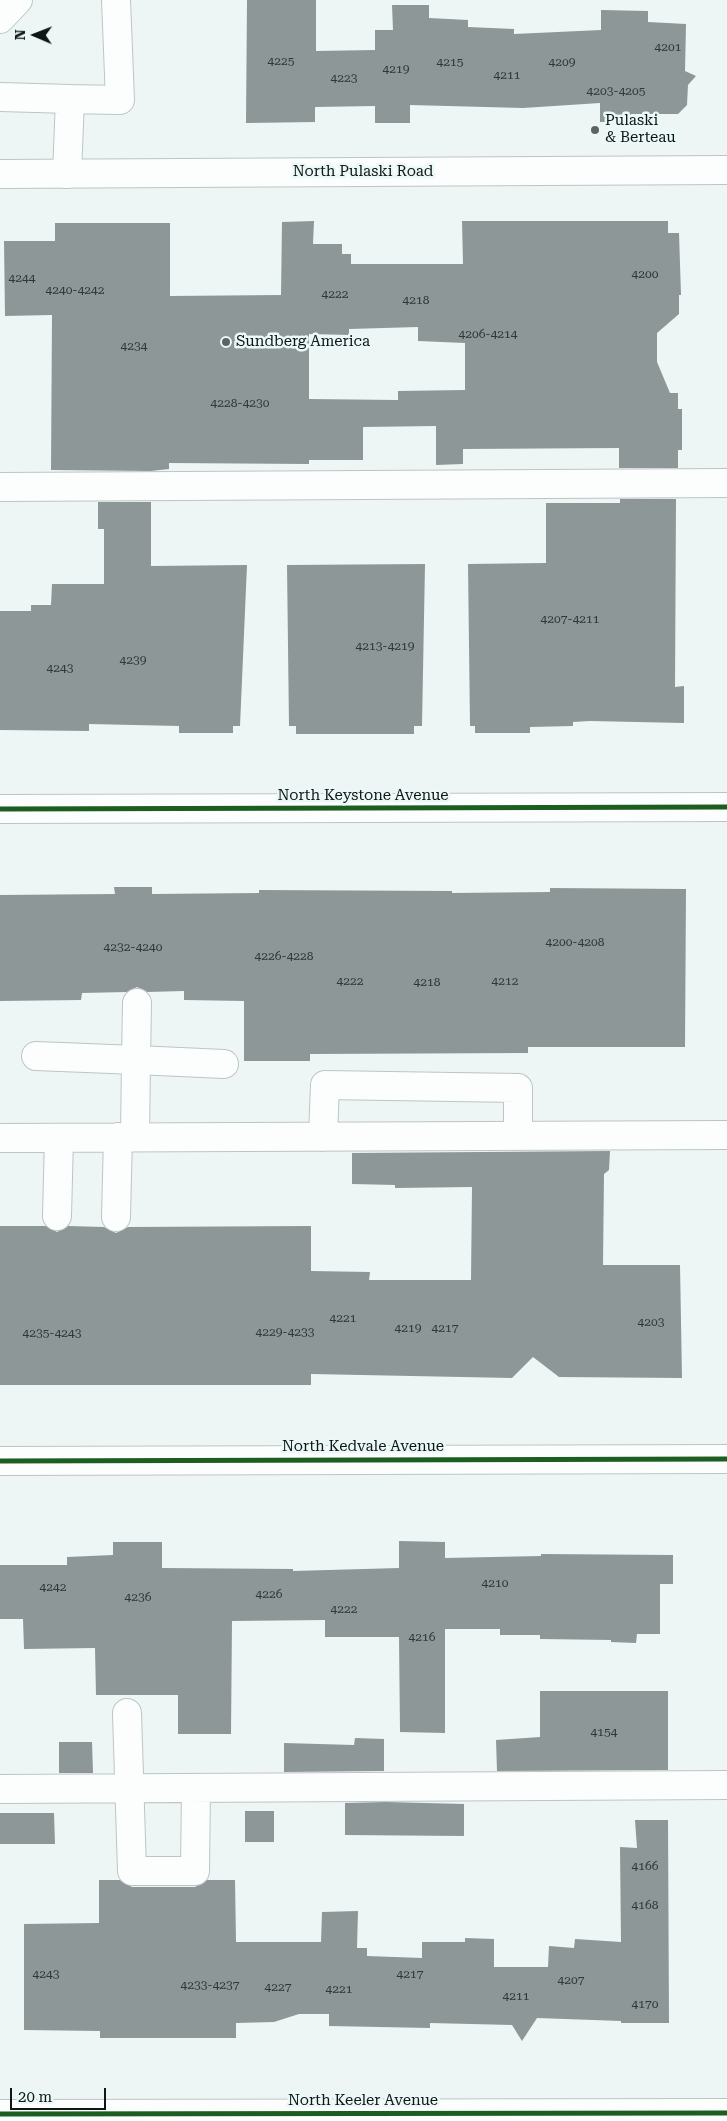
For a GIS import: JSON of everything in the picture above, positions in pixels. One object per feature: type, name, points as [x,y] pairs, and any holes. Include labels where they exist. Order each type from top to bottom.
[{"type":"street","points":[[0,19],[18,0]]},
{"type":"street","points":[[0,97],[120,100],[116,0]]},
{"type":"street","points":[[68,174],[70,99]]},
{"type":"street","name":"North Pulaski Road","points":[[0,174],[727,170]]},
{"type":"street","points":[[0,487],[727,483]]},
{"type":"street","name":"North Keystone Avenue","points":[[0,809],[727,807]]},
{"type":"street","points":[[116,1217],[136,1060],[137,1003]]},
{"type":"street","points":[[36,1056],[224,1064]]},
{"type":"street","points":[[323,1137],[325,1085],[518,1088],[518,1136]]},
{"type":"street","points":[[0,1138],[727,1135]]},
{"type":"street","points":[[57,1216],[59,1138]]},
{"type":"street","name":"North Kedvale Avenue","points":[[0,1461],[727,1458]]},
{"type":"street","points":[[127,1713],[132,1871],[195,1871],[196,1788]]},
{"type":"street","points":[[0,1789],[727,1785]]},
{"type":"street","name":"North Keeler Avenue","points":[[0,2114],[727,2113]]},
{"type":"building","points":[[247,0],[316,0],[316,51],[375,50],[375,30],[393,30],[392,5],[429,5],[429,18],[468,20],[468,27],[514,29],[514,34],[601,30],[601,10],[648,11],[648,22],[686,24],[685,71],[696,76],[688,85],[687,105],[678,114],[631,114],[631,122],[600,122],[600,103],[523,108],[410,105],[410,123],[375,123],[375,106],[315,107],[315,122],[246,123]]},
{"type":"building","points":[[314,221],[313,244],[342,244],[342,254],[351,254],[351,264],[463,264],[462,221],[668,221],[668,233],[679,233],[681,295],[679,295],[679,314],[657,333],[657,362],[670,393],[678,393],[678,409],[682,409],[682,450],[678,450],[678,468],[619,468],[619,448],[463,449],[463,464],[436,465],[436,426],[363,427],[363,460],[309,460],[309,464],[169,463],[169,469],[151,471],[51,470],[52,315],[5,316],[4,241],[55,241],[55,223],[170,223],[170,296],[281,295],[282,222]],"holes":[[[418,327],[418,341],[465,343],[465,390],[398,391],[398,400],[309,399],[309,334],[349,335],[349,329]]]},
{"type":"building","points":[[620,499],[676,499],[675,687],[684,686],[684,723],[590,721],[573,722],[573,726],[530,727],[530,733],[475,733],[475,726],[470,726],[468,564],[546,563],[546,503],[620,503]]},
{"type":"building","points":[[98,502],[151,502],[151,566],[247,565],[240,726],[233,726],[233,733],[179,733],[179,726],[89,724],[89,731],[0,730],[0,611],[31,611],[31,605],[51,605],[52,584],[104,584],[104,529],[98,529]]},
{"type":"building","points":[[425,564],[422,726],[414,726],[414,734],[296,734],[296,726],[289,726],[287,565]]},
{"type":"building","points":[[114,887],[152,887],[152,894],[259,893],[259,890],[452,891],[452,893],[550,892],[550,888],[686,889],[685,1047],[528,1047],[528,1053],[310,1054],[310,1061],[244,1061],[244,1001],[184,1000],[184,991],[147,992],[137,987],[127,992],[82,993],[81,1000],[0,1001],[0,895],[115,894]]},
{"type":"building","points":[[610,1151],[609,1170],[604,1174],[603,1265],[680,1265],[682,1378],[559,1377],[533,1357],[512,1378],[311,1374],[311,1385],[0,1385],[0,1226],[46,1226],[57,1232],[68,1226],[104,1227],[116,1233],[128,1227],[311,1226],[311,1271],[370,1272],[369,1280],[471,1280],[472,1187],[395,1188],[395,1185],[352,1184],[352,1153]]},
{"type":"building","points":[[399,1541],[445,1542],[445,1558],[541,1556],[541,1554],[673,1555],[673,1584],[660,1584],[660,1634],[637,1634],[636,1643],[611,1642],[611,1640],[540,1639],[540,1635],[500,1635],[500,1629],[445,1629],[445,1733],[400,1732],[399,1637],[325,1637],[325,1620],[232,1621],[231,1734],[178,1734],[178,1695],[96,1695],[95,1648],[24,1649],[23,1619],[0,1619],[0,1565],[67,1565],[67,1557],[113,1555],[113,1542],[162,1542],[162,1568],[293,1569],[293,1571],[399,1568]]},
{"type":"building","points":[[540,1691],[668,1691],[668,1770],[497,1771],[496,1740],[540,1737]]},
{"type":"building","points":[[355,1738],[384,1739],[384,1771],[284,1772],[284,1743],[354,1745]]},
{"type":"building","points":[[59,1742],[92,1742],[93,1773],[59,1773]]},
{"type":"building","points":[[345,1803],[464,1804],[464,1836],[345,1835]]},
{"type":"building","points":[[245,1811],[274,1811],[274,1842],[245,1842]]},
{"type":"building","points":[[0,1813],[54,1813],[55,1844],[0,1844]]},
{"type":"building","points":[[635,1820],[668,1820],[669,2023],[621,2023],[621,2021],[537,2018],[522,2041],[512,2025],[430,2023],[430,2028],[329,2026],[329,2014],[299,2014],[274,2022],[236,2023],[236,2038],[100,2038],[100,2031],[24,2030],[24,1924],[99,1923],[99,1880],[120,1880],[132,1887],[195,1887],[207,1880],[235,1880],[236,1942],[321,1942],[322,1912],[358,1911],[357,1948],[367,1948],[367,1956],[422,1958],[422,1942],[465,1942],[465,1938],[494,1939],[494,1967],[548,1967],[549,1946],[574,1948],[575,1939],[621,1942],[620,1847],[637,1848]]},
{"type":"cycle path","points":[[0,809],[727,807]]},
{"type":"cycle path","points":[[0,1461],[727,1459]]},
{"type":"cycle path","points":[[0,2114],[727,2113]]},
{"type":"place","name":"Pulaski & Berteau","points":[[595,130]]},
{"type":"place","name":"Sundberg America","points":[[226,342]]}]
